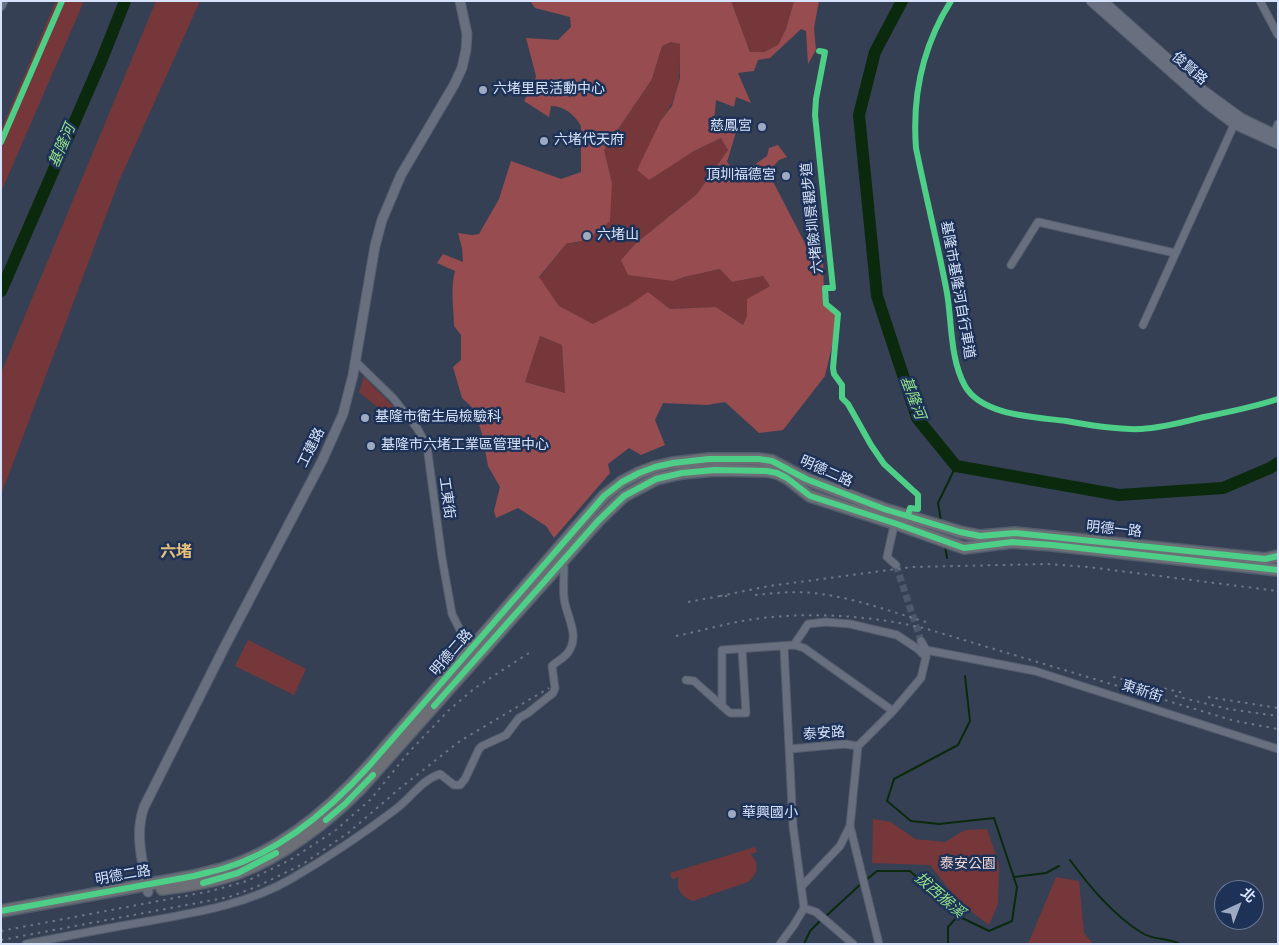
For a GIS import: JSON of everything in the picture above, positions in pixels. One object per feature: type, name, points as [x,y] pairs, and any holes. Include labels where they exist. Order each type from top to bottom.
[{"type":"main road","name":"明德二路","points":[[1,912],[148,888],[195,884],[238,873],[286,848],[312,831],[360,789],[604,496],[622,482],[639,473],[673,463],[709,459],[759,459],[772,461],[806,479],[895,518],[912,530],[964,548]]},
{"type":"main road","name":"明德二路","points":[[895,518],[911,516]]},
{"type":"main road","name":"明德一路","points":[[911,516],[960,532],[980,536],[1015,534],[1265,559],[1278,556]]},
{"type":"main road","name":"明德一路","points":[[964,548],[1012,542],[1278,570]]},
{"type":"main road","name":"明德二路","points":[[1,919],[125,892]]},
{"type":"street","points":[[1,7],[4,1]]},
{"type":"street","name":"工建路","points":[[148,888],[139,836],[139,823],[144,806],[322,461],[343,414],[355,361],[375,246],[382,220],[402,175],[462,68],[467,34],[460,1]]},
{"type":"street","name":"俊賢路","points":[[1091,1],[1206,103],[1275,139]]},
{"type":"street","name":"俊賢路","points":[[1103,1],[1236,120]]},
{"type":"street","points":[[1260,1],[1278,35]]},
{"type":"street","points":[[1143,325],[1236,120]]},
{"type":"street","points":[[1275,139],[1278,124]]},
{"type":"street","points":[[1011,265],[1038,222],[1175,253]]},
{"type":"street","name":"工東街","points":[[355,361],[393,398],[417,428],[427,446],[442,558],[452,614],[464,636],[476,652]]},
{"type":"street","points":[[895,518],[887,557],[896,565]]},
{"type":"street","points":[[1265,559],[1278,564]]},
{"type":"street","points":[[26,944],[191,913],[261,894],[290,880],[333,853],[398,808],[415,789],[436,775],[440,774],[454,785],[463,783],[482,746],[506,735],[519,718],[553,693],[555,688],[552,666],[557,660],[564,657],[574,642],[564,599],[564,567]]},
{"type":"street","points":[[794,645],[808,624],[826,622],[850,624],[897,635],[926,653]]},
{"type":"street","points":[[921,640],[926,653]]},
{"type":"street","points":[[722,706],[722,650],[794,645],[804,648],[893,711]]},
{"type":"street","points":[[784,647],[790,749]]},
{"type":"street","points":[[686,680],[694,681],[730,713],[746,713],[742,649]]},
{"type":"street","name":"東新街","points":[[926,653],[1034,671],[1278,749]]},
{"type":"street","name":"泰安路","points":[[804,908],[793,826],[790,749],[844,744],[858,746],[893,711],[921,678],[926,653]]},
{"type":"street","points":[[858,746],[850,826],[879,944]]},
{"type":"street","points":[[802,886],[840,846],[850,826]]},
{"type":"street","points":[[780,944],[794,926],[804,908],[816,912],[853,944]]},
{"type":"green space","points":[[56,1],[84,1],[1,192],[1,130]]},
{"type":"green space","points":[[156,1],[200,1],[119,181],[1,495],[1,373]]},
{"type":"green space","points":[[731,1],[794,1],[786,29],[778,46],[764,52],[750,52]]},
{"type":"green space","points":[[671,42],[680,44],[678,84],[668,111],[661,120],[694,151],[721,138],[728,150],[697,194],[635,244],[621,260],[673,281],[720,269],[732,282],[763,276],[770,286],[748,299],[747,316],[743,325],[716,307],[670,309],[648,293],[593,325],[559,306],[539,278],[567,243],[577,243],[612,183],[604,150],[652,79],[662,46]]},
{"type":"green space","points":[[540,336],[562,345],[565,393],[525,382]]},
{"type":"green space","points":[[364,377],[393,406],[388,416],[359,392]]},
{"type":"green space","points":[[248,640],[306,669],[294,695],[235,666]]},
{"type":"green space","name":"泰安公園","points":[[873,819],[891,822],[915,839],[945,842],[965,830],[987,829],[999,864],[998,904],[989,925],[960,903],[930,865],[872,863]]},
{"type":"green space","points":[[755,847],[757,852],[750,854],[755,861],[756,872],[748,882],[693,901],[686,898],[680,892],[678,885],[679,877],[672,879],[670,873]]},
{"type":"green space","points":[[1056,877],[1079,881],[1084,933],[1093,944],[1028,944]]},
{"type":"shaded area","points":[[530,1],[731,1],[750,52],[764,52],[778,45],[786,29],[794,1],[819,1],[814,28],[816,50],[808,64],[806,31],[801,29],[770,58],[758,60],[754,71],[738,73],[751,103],[736,97],[734,107],[716,100],[714,122],[717,127],[736,132],[727,162],[736,172],[747,170],[767,156],[769,148],[778,145],[787,157],[779,160],[768,172],[809,251],[823,253],[824,299],[840,312],[825,376],[783,430],[759,433],[725,402],[707,405],[663,403],[655,420],[665,445],[641,455],[629,448],[608,464],[610,473],[554,538],[546,526],[518,508],[496,518],[494,511],[500,487],[488,466],[482,434],[474,409],[462,398],[453,367],[461,360],[461,335],[454,326],[452,291],[455,271],[437,263],[443,254],[463,262],[458,233],[479,234],[499,199],[511,161],[561,179],[581,172],[581,126],[575,118],[568,111],[556,106],[551,106],[549,117],[524,101],[536,76],[526,38],[558,40],[571,27],[570,17],[535,8]],"holes":[[[671,42],[680,44],[680,78],[672,106],[661,120],[637,170],[649,180],[694,151],[721,138],[728,150],[697,194],[635,244],[621,260],[628,275],[673,281],[720,269],[732,282],[763,276],[770,286],[747,299],[747,316],[743,325],[716,307],[670,309],[648,292],[629,305],[593,324],[559,306],[539,277],[567,243],[586,239],[610,221],[612,183],[604,150],[652,79],[662,46]],[[540,336],[562,345],[565,393],[525,382]]]},
{"type":"waterway","name":"基隆河","points":[[1,291],[102,59],[125,1]]},
{"type":"waterway","name":"基隆河","points":[[902,1],[875,52],[859,115],[877,296],[917,418],[956,466],[1119,495],[1223,488],[1278,463]]},
{"type":"waterway","name":"拔西猴溪","points":[[941,521],[938,503],[956,466]]},
{"type":"waterway","name":"拔西猴溪","points":[[945,546],[947,558]]},
{"type":"waterway","name":"拔西猴溪","points":[[866,880],[877,871],[910,871],[958,916],[989,931],[1012,921],[1017,887],[994,818],[939,824],[911,821],[887,801],[894,779],[958,745],[970,721],[965,676]]},
{"type":"waterway","points":[[1070,860],[1103,900],[1131,926],[1146,935],[1180,944]]},
{"type":"waterway","points":[[1014,877],[1046,873],[1059,866]]},
{"type":"waterway","name":"拔西猴溪","points":[[825,917],[862,883]]},
{"type":"waterway","points":[[948,944],[948,927],[957,917]]},
{"type":"waterway","name":"拔西猴溪","points":[[804,944],[810,931],[821,920]]},
{"type":"tunnel","points":[[896,565],[921,641]]},
{"type":"railway","points":[[720,596],[769,586],[912,567],[1047,564],[1088,567],[1278,591]]},
{"type":"railway","points":[[755,595],[799,592],[828,595],[870,605],[926,622]]},
{"type":"railway","points":[[688,602],[727,596]]},
{"type":"railway","points":[[676,636],[770,617],[815,615],[883,620],[927,629],[1235,721],[1278,729]]},
{"type":"railway","points":[[1,931],[211,891],[247,881],[290,860],[336,830],[371,799],[409,752],[449,710],[475,688],[532,651]]},
{"type":"railway","points":[[1113,677],[1184,693]]},
{"type":"railway","points":[[1,940],[229,897],[256,887],[303,864],[348,833],[399,789],[460,741],[549,688]]},
{"type":"railway","points":[[1175,696],[1228,709],[1278,716]]},
{"type":"railway","points":[[1208,697],[1278,708]]},
{"type":"cycle path","points":[[1,142],[62,1]]},
{"type":"cycle path","name":"基隆市基隆河自行車道","points":[[951,1],[933,36],[921,72],[916,109],[916,148],[947,293],[954,353],[960,375],[965,386],[973,396],[984,404],[1025,416],[1103,427],[1132,429],[1173,424],[1251,407],[1278,399]]},
{"type":"cycle path","name":"六堵險圳景觀步道","points":[[819,51],[825,52],[816,99],[815,115],[833,288],[825,288],[826,304],[838,314],[834,374],[842,385],[842,398],[848,404],[884,464],[918,495],[918,509],[910,508],[908,515]]},
{"type":"cycle path","points":[[1,911],[194,876],[246,860],[285,840],[321,813],[369,766],[604,496],[622,482],[655,467],[709,459],[759,459],[772,461],[806,479],[884,509],[960,532],[980,536],[1015,533],[1265,559],[1278,556]]},
{"type":"cycle path","points":[[434,706],[598,521],[624,496],[656,479],[682,473],[715,470],[767,471],[777,473],[787,478],[810,496],[964,548],[1012,542],[1278,570]]},
{"type":"cycle path","points":[[326,820],[345,804],[373,775]]},
{"type":"cycle path","points":[[203,883],[238,873],[276,853]]},
{"type":"place","name":"六堵里民活動中心","points":[[483,90]]},
{"type":"place","name":"慈鳳宮","points":[[762,127]]},
{"type":"place","name":"六堵代天府","points":[[544,141]]},
{"type":"place","name":"頂圳福德宮","points":[[786,176]]},
{"type":"place","name":"六堵山","points":[[587,236]]},
{"type":"place","name":"基隆市衛生局檢驗科","points":[[365,418]]},
{"type":"place","name":"基隆市六堵工業區管理中心","points":[[371,446]]},
{"type":"place","name":"華興國小","points":[[732,814]]},
{"type":"district","name":"六堵","points":[[176,553]]}]
